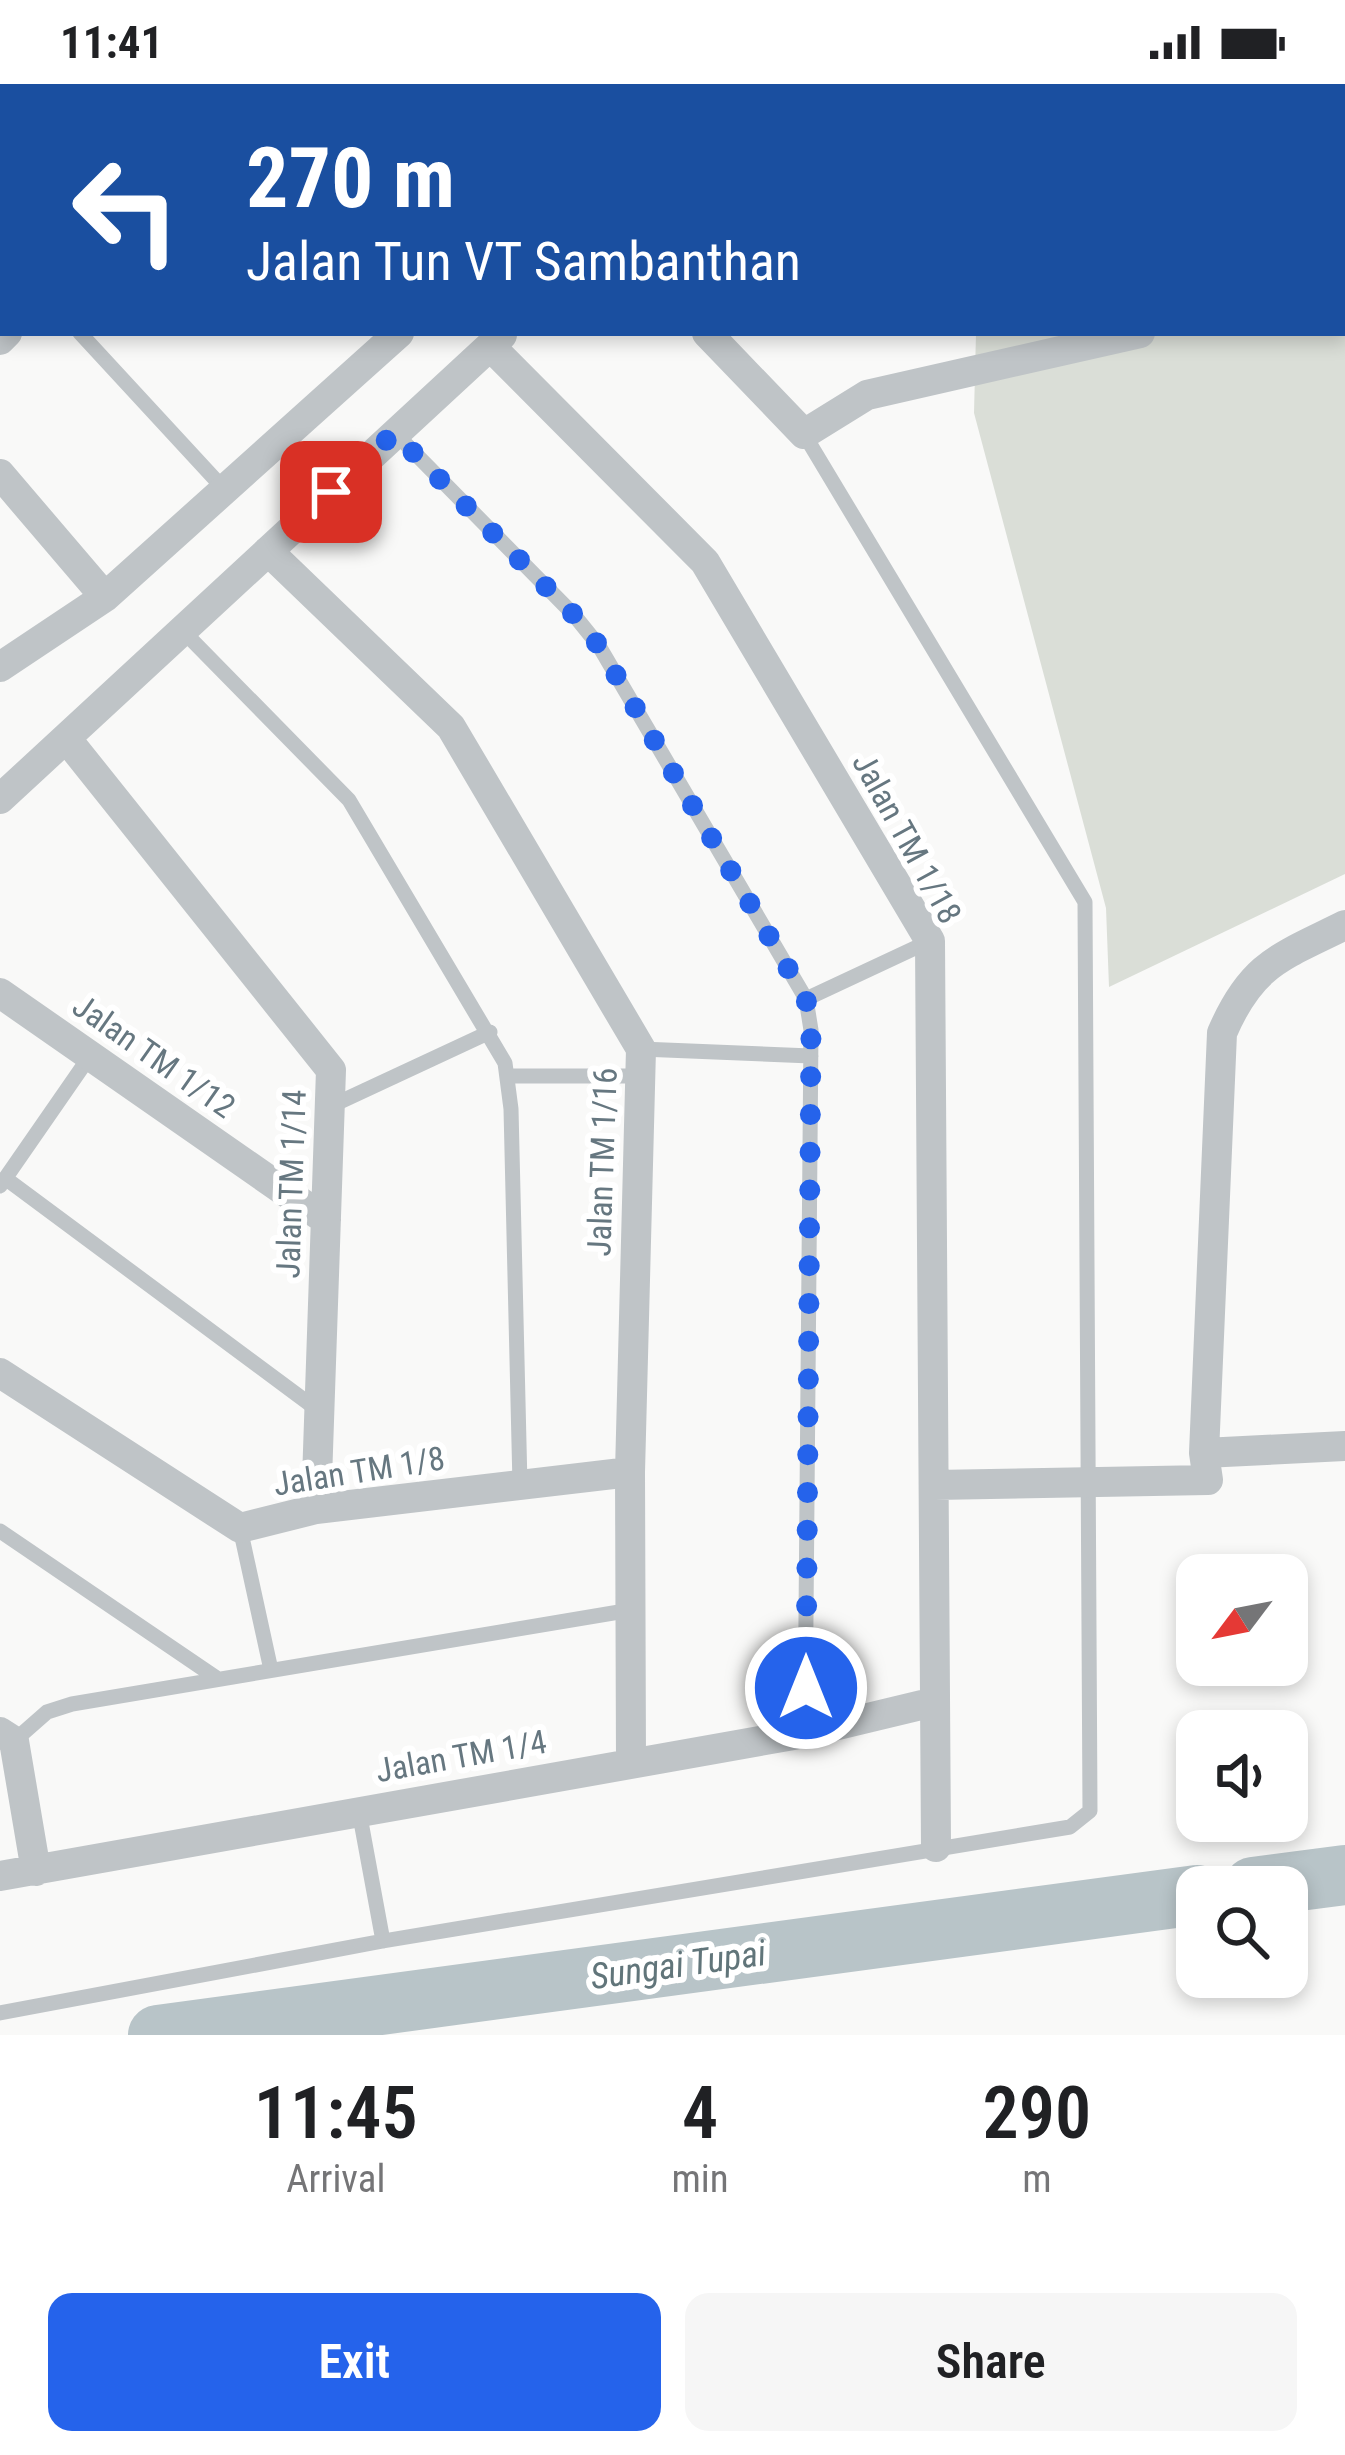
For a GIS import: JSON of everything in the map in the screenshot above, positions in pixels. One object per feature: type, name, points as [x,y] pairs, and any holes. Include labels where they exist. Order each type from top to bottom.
[{"type":"street","points":[[5,655],[105,597],[396,336]]},
{"type":"street","points":[[710,336],[804,434],[867,395],[1127,336]]},
{"type":"street","points":[[0,800],[497,340]]},
{"type":"street","name":"Jalan TM 1/18","points":[[497,340],[706,562],[930,941],[935,1846]]},
{"type":"street","points":[[0,474],[105,597]]},
{"type":"street","name":"Jalan TM 1/16","points":[[268,550],[451,727],[641,1062],[630,1472],[631,1761]]},
{"type":"street","name":"Jalan TM 1/14","points":[[66,738],[331,1070],[316,1509]]},
{"type":"street","points":[[935,1486],[1208,1480],[1204,1453],[1222,1033],[1240,992],[1276,959],[1345,925]]},
{"type":"street","name":"Jalan TM 1/12","points":[[0,993],[326,1220]]},
{"type":"street","name":"Jalan TM 1/8","points":[[0,1373],[239,1528],[316,1509],[630,1472]]},
{"type":"street","points":[[1204,1453],[1345,1446]]},
{"type":"street","name":"Jalan TM 1/4","points":[[0,1876],[806,1733],[934,1702]]},
{"type":"street","points":[[7,1736],[35,1870]]},
{"type":"lane","points":[[83,336],[224,489]]},
{"type":"lane","points":[[394,433],[599,646],[806,999],[811,1056],[806,1733]]},
{"type":"lane","points":[[0,2013],[382,1941],[1070,1827],[1090,1811],[1085,902],[804,434]]},
{"type":"lane","points":[[182,630],[349,800],[505,1064],[511,1109],[520,1485]]},
{"type":"lane","points":[[806,999],[930,941]]},
{"type":"lane","points":[[329,1107],[490,1032]]},
{"type":"lane","points":[[90,1056],[3,1182],[319,1411]]},
{"type":"lane","points":[[507,1076],[641,1062],[811,1056]]},
{"type":"lane","points":[[239,1528],[271,1670]]},
{"type":"lane","points":[[0,1531],[218,1679]]},
{"type":"lane","points":[[7,1736],[47,1712],[72,1704],[631,1610]]},
{"type":"lane","points":[[359,1811],[382,1941]]},
{"type":"shaded area","points":[[976,336],[1345,336],[1345,874],[1109,987],[1106,908],[974,413]]},
{"type":"waterway","name":"Sungai Tupai","points":[[1308,1880],[1345,1875]]},
{"type":"waterway","name":"Sungai Tupai","points":[[158,2035],[1176,1898]]},
{"type":"route","points":[[331,492],[394,433],[574,615],[599,646],[806,999],[811,1056],[806,1688]]}]
